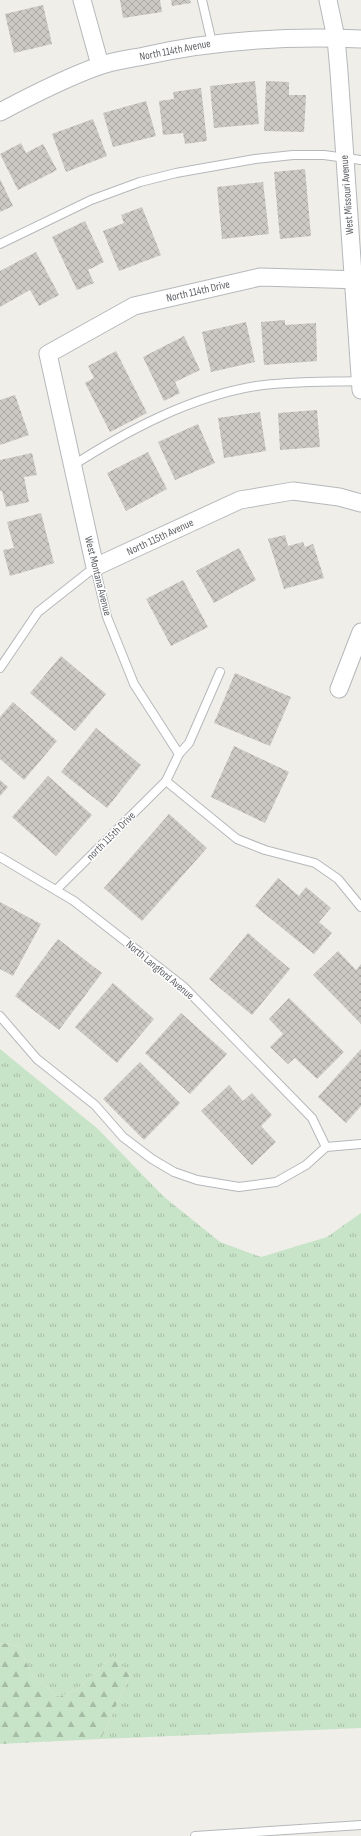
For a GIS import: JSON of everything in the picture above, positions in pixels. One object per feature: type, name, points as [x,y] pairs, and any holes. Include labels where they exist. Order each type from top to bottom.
[{"type":"street","points":[[82,0],[100,65]]},
{"type":"street","name":"West Missouri Avenue","points":[[328,0],[336,38],[353,159],[361,385]]},
{"type":"street","name":"North 114th Avenue","points":[[0,112],[39,92],[100,65],[212,43],[265,39],[361,39]]},
{"type":"street","name":"North 114th Drive","points":[[48,354],[134,306],[260,277],[357,279]]},
{"type":"street","name":"West Montana Avenue","points":[[48,354],[95,567]]},
{"type":"street","name":"North 115th Avenue","points":[[95,567],[240,500],[293,491],[339,497],[361,503]]},
{"type":"street","points":[[339,689],[361,632]]},
{"type":"lane","points":[[202,0],[212,43]]},
{"type":"lane","points":[[0,244],[91,200],[140,182],[176,173],[255,158],[293,155],[353,159]]},
{"type":"lane","points":[[72,466],[101,448],[157,419],[207,398],[257,386],[361,385]]},
{"type":"lane","name":"North 115th Avenue","points":[[0,668],[38,612],[95,567]]},
{"type":"lane","name":"West Montana Avenue","points":[[95,567],[107,617],[134,684],[179,754]]},
{"type":"lane","points":[[220,672],[188,742],[179,754],[166,781],[237,839],[265,850],[315,863],[338,879],[361,907]]},
{"type":"lane","name":"north 115th Drive","points":[[56,890],[166,781]]},
{"type":"lane","name":"North Langford Avenue","points":[[0,857],[74,901],[184,987],[312,1118],[326,1147]]},
{"type":"lane","points":[[0,1016],[37,1059],[95,1105],[123,1137],[152,1160],[174,1172],[197,1180],[239,1187],[276,1182],[306,1165],[326,1147],[361,1144]]},
{"type":"lane","points":[[195,1836],[361,1825]]},
{"type":"green space","points":[[0,1049],[98,1129],[163,1196],[220,1242],[261,1257],[327,1237],[361,1213],[361,1728],[101,1739],[130,1675],[113,1656],[76,1690],[59,1697],[33,1677],[19,1646],[0,1643]]},
{"type":"green space","points":[[0,1643],[19,1646],[33,1677],[59,1697],[76,1690],[113,1656],[130,1675],[101,1739],[0,1744]]},
{"type":"building","points":[[120,0],[160,0],[162,12],[123,18]]},
{"type":"building","points":[[171,0],[190,0],[191,3],[172,6]]},
{"type":"building","points":[[43,5],[52,44],[14,53],[5,14]]},
{"type":"building","points":[[255,81],[259,124],[214,128],[210,86]]},
{"type":"building","points":[[266,81],[289,82],[289,95],[306,95],[304,132],[264,131]]},
{"type":"building","points":[[201,88],[207,141],[185,144],[183,133],[163,135],[159,101],[174,99],[173,92]]},
{"type":"building","points":[[146,101],[156,136],[113,147],[103,113]]},
{"type":"building","points":[[93,119],[107,156],[66,172],[52,134]]},
{"type":"building","points":[[21,143],[26,153],[43,144],[57,170],[18,190],[0,154]]},
{"type":"building","points":[[305,169],[311,236],[280,239],[274,172]]},
{"type":"building","points":[[0,179],[13,206],[0,212]]},
{"type":"building","points":[[263,182],[269,234],[222,239],[217,187]]},
{"type":"building","points":[[142,207],[161,255],[119,271],[103,231],[124,223],[121,215]]},
{"type":"building","points":[[85,221],[104,262],[88,270],[94,283],[77,290],[52,237]]},
{"type":"building","points":[[36,252],[59,295],[39,306],[30,290],[0,307],[0,271]]},
{"type":"building","points":[[285,320],[285,325],[316,323],[317,361],[264,365],[261,322]]},
{"type":"building","points":[[246,322],[255,362],[211,372],[202,332]]},
{"type":"building","points":[[184,336],[200,370],[175,382],[180,393],[164,401],[143,357]]},
{"type":"building","points":[[116,351],[147,413],[110,432],[85,383],[94,378],[88,366]]},
{"type":"building","points":[[15,395],[29,435],[0,445],[0,400]]},
{"type":"building","points":[[317,410],[320,447],[280,450],[278,413]]},
{"type":"building","points":[[260,412],[266,451],[224,458],[218,418]]},
{"type":"building","points":[[198,424],[215,463],[175,480],[158,442]]},
{"type":"building","points":[[148,452],[167,489],[126,511],[107,473]]},
{"type":"building","points":[[32,453],[37,475],[24,477],[29,502],[6,507],[2,491],[0,491],[0,460]]},
{"type":"building","points":[[41,513],[54,563],[10,576],[3,550],[14,548],[7,522]]},
{"type":"building","points":[[285,535],[288,546],[303,542],[305,547],[313,544],[324,578],[284,589],[268,539]]},
{"type":"building","points":[[239,548],[256,580],[214,603],[196,571]]},
{"type":"building","points":[[183,580],[208,627],[171,646],[146,599]]},
{"type":"building","points":[[61,656],[106,694],[75,731],[30,693]]},
{"type":"building","points":[[235,673],[291,697],[270,746],[214,723]]},
{"type":"building","points":[[13,702],[57,741],[24,780],[0,759],[0,717]]},
{"type":"building","points":[[96,728],[141,765],[107,808],[61,772]]},
{"type":"building","points":[[234,746],[289,772],[265,823],[211,797]]},
{"type":"building","points":[[48,776],[92,815],[56,856],[12,817]]},
{"type":"building","points":[[0,780],[8,787],[0,796]]},
{"type":"building","points":[[169,814],[207,848],[142,921],[104,888]]},
{"type":"building","points":[[278,878],[299,896],[306,887],[331,908],[319,922],[332,933],[314,954],[255,906]]},
{"type":"building","points":[[0,902],[41,924],[13,976],[0,969]]},
{"type":"building","points":[[248,933],[290,969],[252,1015],[209,979]]},
{"type":"building","points":[[58,939],[102,973],[59,1030],[15,996]]},
{"type":"building","points":[[338,951],[356,970],[361,964],[361,1024],[313,975]]},
{"type":"building","points":[[113,983],[154,1019],[117,1063],[75,1027]]},
{"type":"building","points":[[289,998],[344,1052],[317,1079],[295,1058],[288,1064],[270,1047],[283,1034],[269,1019]]},
{"type":"building","points":[[181,1013],[227,1054],[190,1094],[145,1053]]},
{"type":"building","points":[[361,1049],[361,1106],[346,1123],[318,1097]]},
{"type":"building","points":[[140,1062],[180,1103],[144,1140],[103,1099]]},
{"type":"building","points":[[229,1085],[243,1101],[252,1093],[272,1115],[261,1126],[276,1142],[252,1165],[201,1111]]}]
